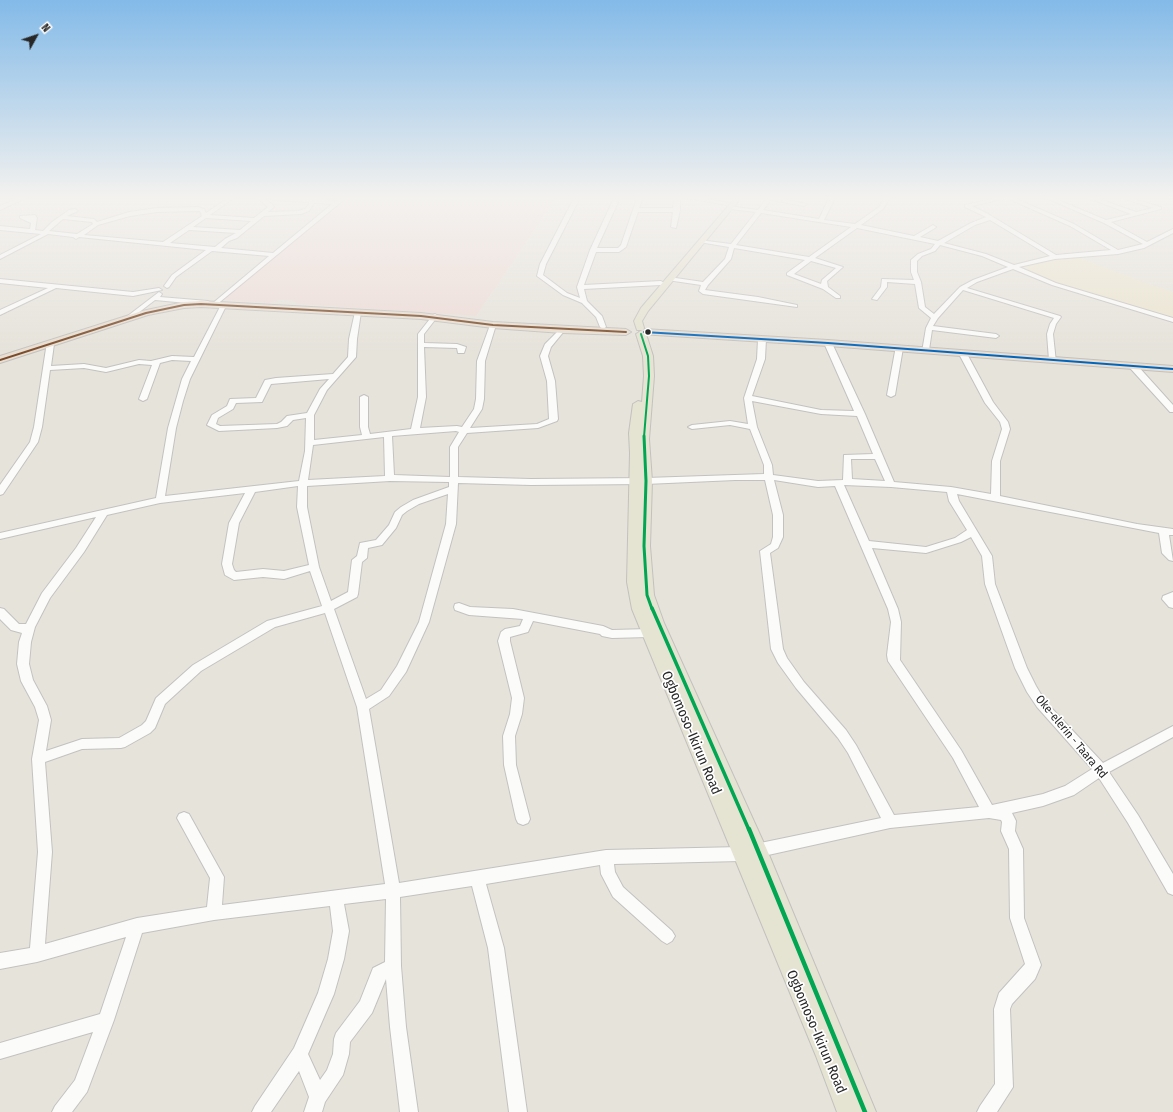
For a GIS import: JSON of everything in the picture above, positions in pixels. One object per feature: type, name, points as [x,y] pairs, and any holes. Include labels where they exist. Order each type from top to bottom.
[{"type":"highway","points":[[0,360],[131,318],[184,305],[216,304],[358,312],[502,322],[604,327],[635,331]]},
{"type":"highway","points":[[432,317],[492,325],[562,330],[635,331],[828,343],[1173,369]]},
{"type":"main road","points":[[635,331],[635,314],[689,250]]},
{"type":"main road","points":[[635,331],[640,318],[694,250]]},
{"type":"main road","name":"Ogbomoso-Ikirun Road","points":[[635,331],[642,380],[634,433],[641,480],[647,595],[657,623],[758,850],[865,1112]]},
{"type":"main road","name":"Ogbomoso-Ikirun Road","points":[[641,480],[634,582],[639,609],[827,1055],[848,1112]]},
{"type":"street","points":[[0,258],[15,250]]},
{"type":"street","points":[[131,318],[162,292],[174,276],[212,250]]},
{"type":"street","points":[[222,250],[274,255]]},
{"type":"street","points":[[160,500],[177,408],[186,379],[196,359],[216,304],[280,250]]},
{"type":"street","points":[[550,250],[543,264],[540,276],[566,294],[584,302],[599,316],[604,327]]},
{"type":"street","points":[[584,302],[580,286],[594,250]]},
{"type":"street","points":[[730,250],[728,255],[729,258],[705,284],[702,291],[703,292],[758,299],[795,306]]},
{"type":"street","points":[[756,250],[812,259],[841,267],[824,279],[825,288]]},
{"type":"street","points":[[824,250],[812,259],[808,259],[789,274],[825,288],[838,297]]},
{"type":"street","points":[[933,250],[920,255],[914,260],[914,272],[918,282],[922,308],[935,317]]},
{"type":"street","points":[[965,250],[984,255],[1054,284],[1173,320]]},
{"type":"street","points":[[1043,250],[1055,257]]},
{"type":"street","points":[[1114,250],[1118,252]]},
{"type":"street","points":[[925,350],[929,328],[935,317],[962,288],[975,281],[1014,267],[1055,257],[1118,252],[1126,250]]},
{"type":"street","points":[[670,279],[705,284]]},
{"type":"street","points":[[875,300],[884,287],[884,280],[918,282]]},
{"type":"street","points":[[0,281],[133,294],[162,292],[216,304]]},
{"type":"street","points":[[580,286],[660,283]]},
{"type":"street","points":[[0,313],[55,286]]},
{"type":"street","points":[[962,288],[1058,317],[1053,324],[1050,334],[1053,360]]},
{"type":"street","points":[[358,312],[353,339],[352,357],[324,389],[310,415],[309,443],[303,484],[302,508],[314,567],[363,707],[393,889],[393,966],[398,1027],[409,1112]]},
{"type":"street","points":[[415,431],[422,397],[421,334],[432,317]]},
{"type":"street","points":[[363,707],[385,693],[402,669],[424,622],[451,524],[454,484],[454,446],[478,409],[480,400],[481,362],[492,325]]},
{"type":"street","points":[[929,328],[996,336]]},
{"type":"street","points":[[309,443],[388,433],[457,428],[464,431],[538,426],[552,421],[554,419],[551,381],[544,356],[548,346],[562,330]]},
{"type":"street","points":[[762,339],[761,359],[748,398],[748,405],[753,427],[768,465],[769,477],[778,515],[778,537],[775,546],[765,551],[766,574],[777,649],[782,660],[800,685],[842,734],[852,749],[890,822]]},
{"type":"street","points":[[828,343],[891,484]]},
{"type":"street","points":[[0,492],[34,442],[48,368],[50,344]]},
{"type":"street","points":[[420,345],[460,346],[462,347],[461,351]]},
{"type":"street","points":[[891,395],[899,348]]},
{"type":"street","points":[[963,354],[989,402],[1004,422],[1006,429],[996,461],[994,480],[996,498]]},
{"type":"street","points":[[48,368],[84,366],[106,370],[139,362],[151,363],[172,358],[196,359]]},
{"type":"street","points":[[143,399],[157,362]]},
{"type":"street","points":[[1133,366],[1172,408]]},
{"type":"street","points":[[310,415],[290,418],[284,424],[277,426],[219,429],[211,425],[215,417],[230,407],[233,401],[259,400],[268,382],[276,380],[336,376]]},
{"type":"street","points":[[364,397],[364,427],[366,435]]},
{"type":"street","points":[[748,398],[821,412],[861,414]]},
{"type":"street","points":[[692,427],[730,423],[753,427]]},
{"type":"street","points":[[388,433],[390,478]]},
{"type":"street","points":[[878,456],[847,457],[843,483],[896,622],[893,655],[894,662],[957,754],[989,812]]},
{"type":"street","points":[[0,536],[160,500],[303,484],[390,478],[454,484],[769,477],[818,484],[891,484],[951,490],[1169,532],[1167,553],[1173,558]]},
{"type":"street","points":[[38,758],[82,744],[120,743],[146,729],[151,724],[160,701],[197,668],[271,624],[328,608],[353,594],[357,560],[362,558],[363,545],[379,543],[394,526],[398,514],[404,509],[454,484]]},
{"type":"street","points":[[251,490],[234,523],[227,564],[229,572],[234,576],[263,573],[284,575],[314,567]]},
{"type":"street","name":"Oke-elerin - Taara Rd","points":[[951,490],[954,501],[987,556],[990,584],[1021,668],[1031,689],[1041,704],[1100,770],[1133,819],[1173,888]]},
{"type":"street","points":[[37,954],[45,852],[38,758],[45,720],[41,706],[27,681],[22,664],[25,642],[30,627],[46,596],[84,546],[103,514]]},
{"type":"street","points":[[865,544],[926,550],[958,540],[973,531]]},
{"type":"street","points":[[1173,596],[1168,599],[1173,604]]},
{"type":"street","points":[[459,608],[469,611],[513,613],[604,630],[606,633],[612,634],[649,632]]},
{"type":"street","points":[[0,612],[16,627],[30,627]]},
{"type":"street","points":[[524,819],[510,766],[509,736],[516,714],[518,698],[504,641],[505,635],[509,632],[524,629],[530,616]]},
{"type":"street","points":[[0,961],[37,954],[137,926],[214,913],[336,898],[477,878],[606,857],[741,854],[823,835],[890,822],[989,812],[1056,796],[1069,791],[1100,770],[1173,731]]},
{"type":"street","points":[[986,1112],[1004,1087],[1002,1009],[1005,999],[1029,973],[1033,965],[1017,918],[1016,849],[1008,831],[1008,820],[1005,815],[989,812]]},
{"type":"street","points":[[184,818],[217,878],[214,913]]},
{"type":"street","points":[[606,857],[608,874],[618,892],[666,936]]},
{"type":"street","points":[[477,878],[496,948],[518,1112]]},
{"type":"street","points":[[261,1112],[300,1054],[326,994],[336,959],[341,930],[336,898]]},
{"type":"street","points":[[62,1112],[80,1086],[106,1020],[137,926]]},
{"type":"street","points":[[315,1104],[334,1075],[342,1054],[342,1038],[366,1007],[378,974],[393,966]]},
{"type":"street","points":[[0,1051],[106,1020]]},
{"type":"street","points":[[300,1054],[315,1104]]},
{"type":"shaded area","points":[[283,250],[521,250],[476,316],[297,304],[294,301],[279,300],[269,303],[223,300]]},
{"type":"shaded area","points":[[1080,258],[1173,292],[1173,320],[1052,282],[1022,270],[1023,267],[1043,262]]},
{"type":"transit line","points":[[0,360],[146,313],[184,305],[201,304],[281,307],[421,316],[493,325],[562,330],[626,332]]},
{"type":"transit line","points":[[644,332],[828,343],[1173,369]]},
{"type":"transit line","points":[[641,334],[648,356],[649,376],[644,439],[646,481],[644,546],[647,595],[657,623],[758,850],[865,1112]]}]
